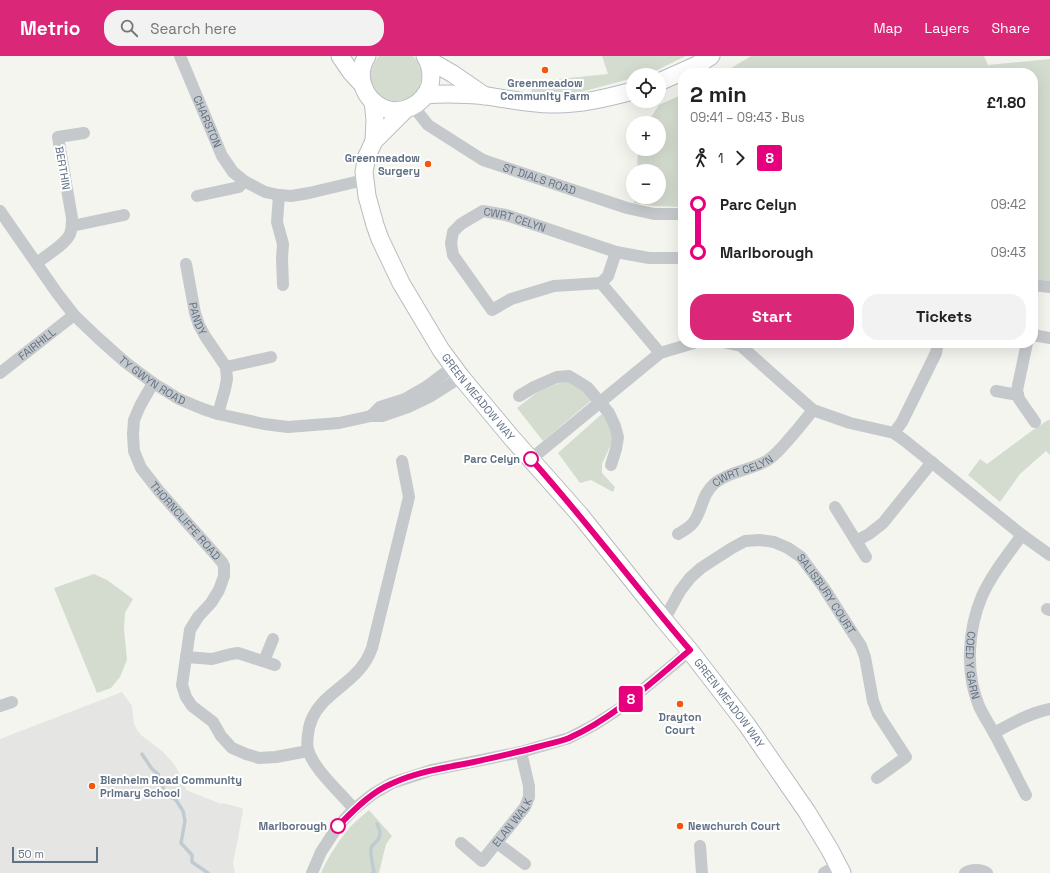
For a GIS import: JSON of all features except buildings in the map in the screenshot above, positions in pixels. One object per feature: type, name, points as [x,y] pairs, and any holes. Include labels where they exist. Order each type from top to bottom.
[{"type":"street","name":"CHARSTON","points":[[180,56],[222,156],[233,172],[244,181],[265,192],[291,196],[364,180]]},
{"type":"street","points":[[340,56],[351,72],[362,84]]},
{"type":"street","points":[[367,56],[362,67],[361,76],[366,94],[372,101],[383,108],[394,110],[448,94],[485,96],[521,102],[551,104],[581,103],[626,93]]},
{"type":"street","points":[[690,68],[711,56]]},
{"type":"street","points":[[426,58],[485,96]]},
{"type":"street","points":[[415,104],[429,87],[431,68],[426,58]]},
{"type":"street","points":[[666,79],[678,74]]},
{"type":"street","name":"GREEN MEADOW WAY","points":[[372,101],[375,120],[374,141],[367,156],[364,180],[375,225],[401,283],[441,350],[531,459],[580,515],[664,620],[690,650],[747,725],[807,812],[830,850],[835,870]]},
{"type":"street","name":"GREEN MEADOW WAY","points":[[374,141],[415,104]]},
{"type":"street","name":"ST DIALS ROAD","points":[[415,104],[428,125],[483,160],[628,208],[654,214],[678,214]]},
{"type":"street","name":"BERTHIN","points":[[72,226],[72,218],[58,138],[84,132]]},
{"type":"street","points":[[197,196],[239,187],[244,181]]},
{"type":"street","points":[[279,195],[277,222],[283,244],[283,285]]},
{"type":"street","name":"TY GWYN ROAD","points":[[0,211],[74,315],[125,362],[153,383],[179,398],[203,409],[218,414],[264,424],[288,427],[339,423],[371,416],[380,407],[405,399],[458,372]]},
{"type":"street","name":"CWRT CELYN","points":[[602,283],[554,286],[511,299],[492,310],[453,255],[451,243],[453,232],[462,224],[483,212],[506,215],[616,252],[648,258],[678,258]]},
{"type":"street","points":[[37,263],[66,240],[72,226],[124,215]]},
{"type":"street","points":[[616,252],[608,276],[602,283],[660,353]]},
{"type":"street","name":"PANDY","points":[[186,264],[198,325],[226,367]]},
{"type":"street","points":[[1038,286],[1050,287]]},
{"type":"street","name":"FAIRHILL","points":[[0,373],[74,315]]},
{"type":"street","points":[[1038,336],[1050,338]]},
{"type":"street","points":[[531,459],[660,353],[678,348]]},
{"type":"street","points":[[746,348],[814,410],[850,423],[894,434],[932,462],[1022,535],[1050,555]]},
{"type":"street","points":[[894,434],[902,422],[936,353],[937,348]]},
{"type":"street","points":[[1026,348],[1017,390],[1019,399],[1035,422]]},
{"type":"street","points":[[218,414],[227,379],[226,367],[270,357]]},
{"type":"street","points":[[520,396],[534,387],[557,376],[569,376],[587,387],[609,413],[615,426],[618,437],[611,465]]},
{"type":"street","name":"THORNCLIFFE ROAD","points":[[153,383],[134,420],[134,451],[141,468],[159,491],[222,562],[225,571],[219,590],[190,630],[182,685],[186,697],[192,706],[213,722],[221,736],[232,748],[259,758],[276,757],[308,751]]},
{"type":"street","points":[[996,391],[1018,395]]},
{"type":"street","name":"CWRT CELYN","points":[[678,534],[692,525],[696,519],[703,498],[709,489],[724,477],[756,465],[777,453],[814,410]]},
{"type":"street","points":[[354,809],[315,765],[308,751],[307,740],[310,723],[316,710],[324,700],[350,680],[361,668],[368,659],[372,648],[409,497],[402,461]]},
{"type":"street","points":[[856,541],[870,534],[887,519],[932,462]]},
{"type":"street","points":[[835,506],[866,557]]},
{"type":"street","name":"COED Y GARN","points":[[1022,535],[995,573],[982,595],[974,617],[970,638],[970,665],[973,686],[979,706],[1026,795]]},
{"type":"street","name":"SALISBURY COURT","points":[[664,620],[680,591],[690,578],[701,568],[745,541],[760,540],[774,542],[788,548],[801,557],[824,588],[861,646],[865,657],[873,701],[878,714],[906,757],[877,778]]},
{"type":"street","points":[[186,657],[212,659],[238,653],[270,663],[273,639]]},
{"type":"street","points":[[312,873],[322,852],[338,826],[354,809],[373,794],[392,783],[432,770],[522,752],[569,738],[594,725],[618,709],[690,650]]},
{"type":"street","points":[[0,706],[12,702]]},
{"type":"street","points":[[994,733],[1024,718],[1050,709]]},
{"type":"street","name":"ELAN WALK","points":[[461,843],[482,861],[525,807],[529,797],[529,786],[522,752]]},
{"type":"street","points":[[497,843],[524,864]]},
{"type":"street","points":[[700,846],[702,873]]},
{"type":"street","points":[[965,873],[976,870],[987,873]]},
{"type":"shaded area","points":[[379,56],[413,56],[419,65],[422,74],[421,81],[415,93],[406,100],[395,101],[385,98],[376,91],[371,82],[371,70]]},
{"type":"shaded area","points":[[602,56],[686,56],[661,68],[626,68],[626,80],[574,94],[532,93],[530,82],[608,74]]},
{"type":"shaded area","points":[[751,56],[984,56],[988,65],[1050,59],[1050,281],[1038,280],[1038,68],[731,68]]},
{"type":"shaded area","points":[[678,96],[678,207],[641,204],[666,204],[666,164],[637,164],[638,156],[666,156],[666,116],[652,116],[657,108],[666,108],[666,102]]},
{"type":"shaded area","points":[[562,382],[572,382],[593,399],[543,441],[517,408],[539,391]]},
{"type":"shaded area","points":[[604,412],[612,426],[612,442],[602,464],[602,473],[615,487],[613,492],[591,480],[580,483],[558,453]]},
{"type":"shaded area","points":[[1050,420],[1050,455],[1046,451],[1020,474],[1000,502],[968,475],[980,459],[987,464]]},
{"type":"shaded area","points":[[94,574],[107,580],[133,599],[125,613],[124,629],[127,660],[120,677],[111,688],[97,693],[54,588]]},
{"type":"shaded area","name":"Blenheim Road Community Primary School","points":[[122,692],[132,706],[134,724],[137,730],[141,735],[162,751],[174,764],[183,780],[186,790],[221,804],[242,808],[243,810],[233,863],[235,873],[0,873],[0,739]]},
{"type":"shaded area","points":[[369,810],[392,836],[386,844],[379,873],[321,873],[330,855],[346,832]]},
{"type":"waterway","points":[[142,754],[152,769],[158,774],[166,795],[176,800],[183,811],[185,821],[181,843],[192,855],[192,862],[208,873]]},
{"type":"waterway","points":[[372,873],[374,872],[371,847],[377,841],[380,834],[377,824]]},
{"type":"bus line","name":"8","points":[[338,826],[354,809],[373,794],[392,783],[407,777],[432,770],[522,752],[569,738],[594,725],[618,709],[690,650],[664,620],[580,515],[531,459]]},
{"type":"place","name":"Greenmeadow Community Farm","points":[[545,70]]},
{"type":"place","name":"Greenmeadow Surgery","points":[[428,164]]},
{"type":"place","name":"Parc Celyn","points":[[531,459]]},
{"type":"place","name":"Drayton Court","points":[[680,704]]},
{"type":"place","name":"Blenheim Road Community Primary School","points":[[92,786]]},
{"type":"place","name":"Marlborough","points":[[338,826]]},
{"type":"place","name":"Newchurch Court","points":[[680,826]]}]
